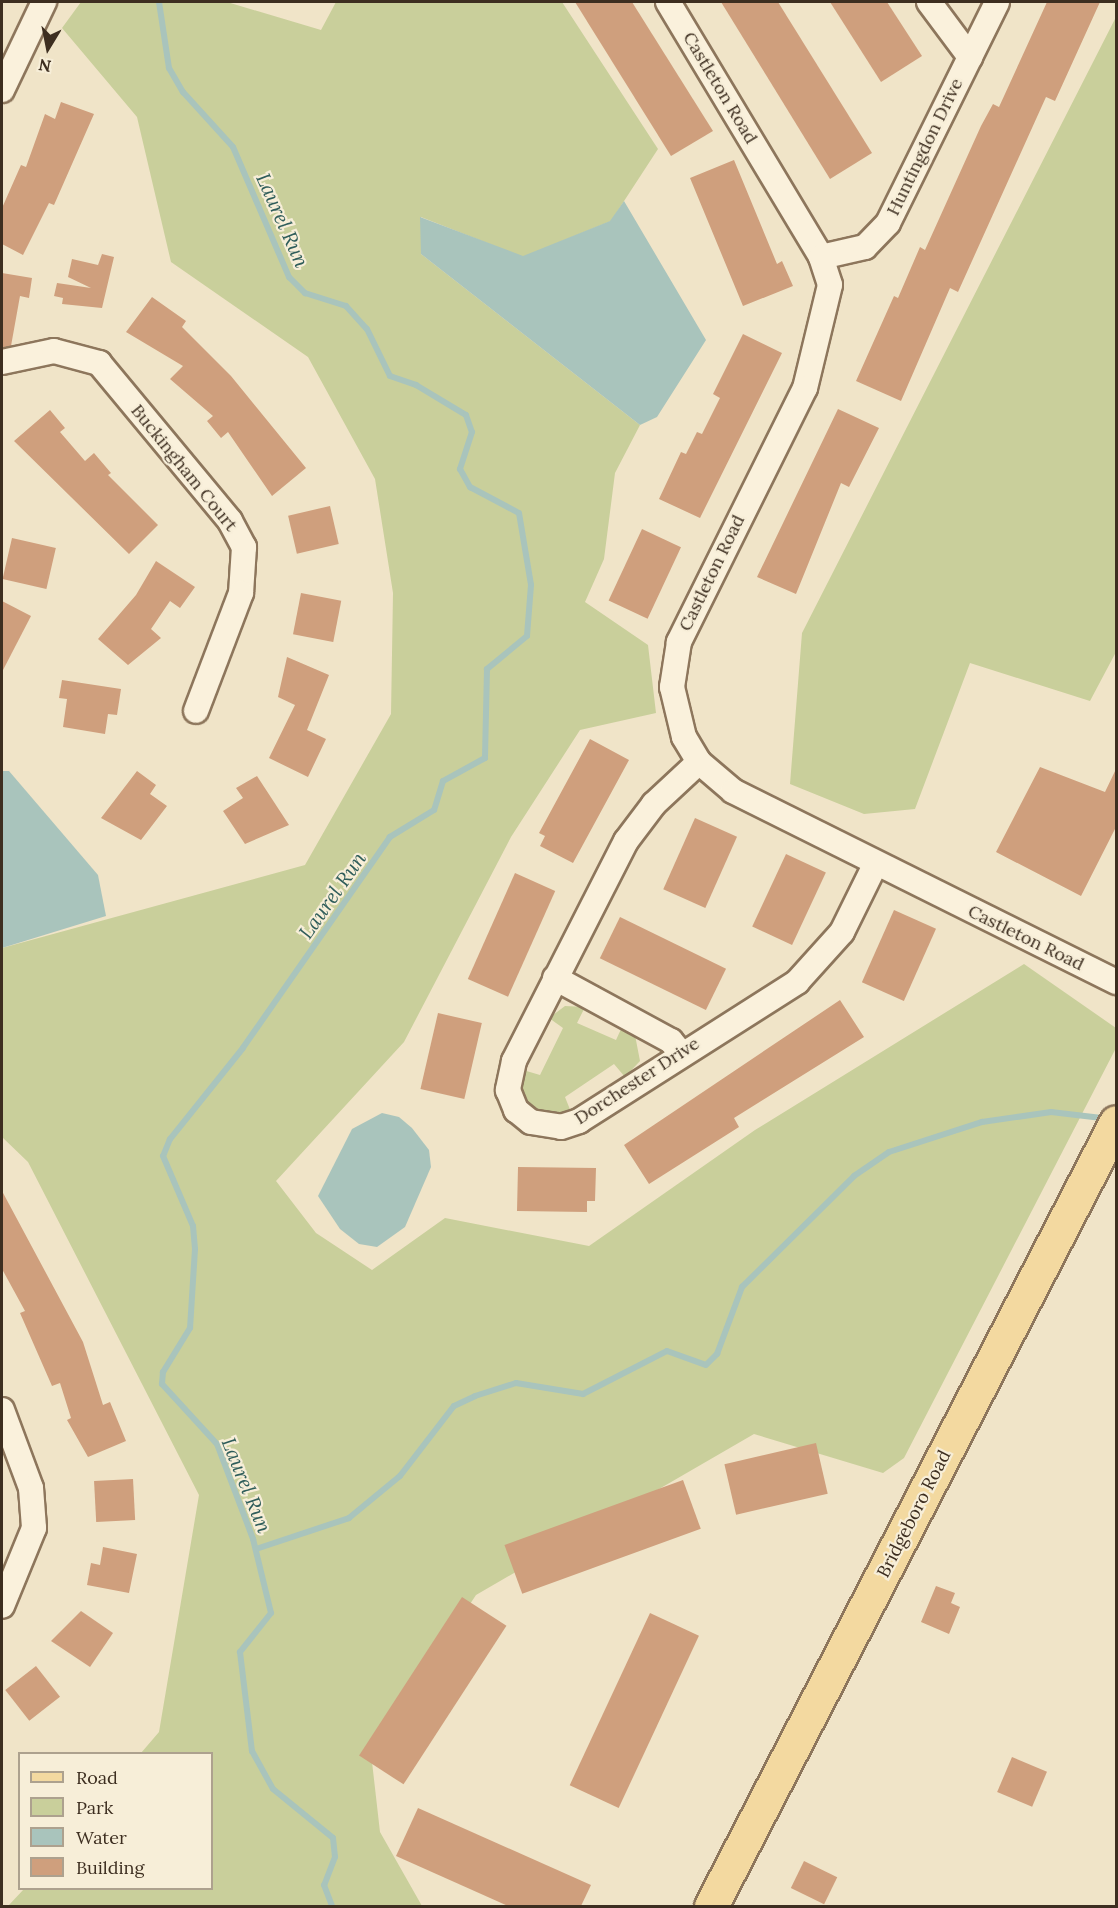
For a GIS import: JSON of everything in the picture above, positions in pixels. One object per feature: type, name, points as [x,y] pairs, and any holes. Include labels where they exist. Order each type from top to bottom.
[{"type":"main road","name":"Bridgeboro Road","points":[[711,1906],[1116,1122]]},
{"type":"street","points":[[2,90],[44,2]]},
{"type":"street","name":"Castleton Road","points":[[668,2],[821,257],[830,285],[805,388],[688,618],[673,666],[678,723],[699,762],[733,791],[875,865],[1116,982]]},
{"type":"street","points":[[929,2],[970,57]]},
{"type":"street","name":"Huntingdon Drive","points":[[821,257],[865,247],[888,223],[997,2]]},
{"type":"street","name":"Buckingham Court","points":[[2,362],[54,351],[99,363],[235,530],[244,547],[241,593],[196,711]]},
{"type":"street","name":"Dorchester Drive","points":[[699,762],[637,823],[555,978],[507,1080],[511,1100],[531,1122],[571,1125],[680,1052],[813,969],[842,932],[875,865]]},
{"type":"street","points":[[555,978],[671,1041],[680,1052]]},
{"type":"street","points":[[2,1410],[31,1488],[34,1528],[2,1606]]},
{"type":"green space","points":[[81,2],[227,2],[321,30],[336,2],[562,2],[658,149],[611,221],[523,257],[421,217],[421,254],[640,425],[615,473],[604,559],[585,602],[648,645],[656,713],[580,730],[511,837],[404,1042],[276,1181],[316,1233],[372,1270],[445,1218],[589,1246],[755,1130],[1024,964],[1116,1028],[1116,1048],[904,1458],[883,1473],[754,1434],[476,1595],[371,1753],[380,1832],[422,1906],[8,1906],[23,1890],[213,1890],[213,1752],[142,1752],[159,1732],[199,1495],[28,1162],[2,1137],[2,948],[305,865],[391,714],[393,593],[375,479],[308,357],[171,262],[137,117],[62,28]]},
{"type":"green space","points":[[1116,17],[1116,652],[1090,701],[970,663],[915,809],[864,814],[790,784],[802,633]]},
{"type":"green space","points":[[565,1006],[585,1007],[577,1023],[616,1040],[622,1027],[635,1035],[640,1061],[625,1077],[614,1064],[565,1097],[571,1112],[539,1112],[523,1097],[523,1070],[540,1075],[563,1028],[549,1018]]},
{"type":"water","points":[[624,201],[706,340],[657,417],[640,425],[421,254],[420,217],[523,256],[610,221]]},
{"type":"water","points":[[2,771],[9,771],[98,875],[106,916],[2,948]]},
{"type":"water","points":[[382,1113],[399,1117],[412,1128],[429,1150],[431,1167],[405,1227],[377,1247],[359,1244],[340,1229],[318,1196],[352,1129]]},
{"type":"building","points":[[575,2],[632,2],[713,131],[671,156]]},
{"type":"building","points":[[721,2],[778,2],[872,153],[830,179]]},
{"type":"building","points":[[830,2],[887,2],[922,56],[881,82]]},
{"type":"building","points":[[1047,2],[1100,2],[1055,101],[1046,97],[958,292],[950,288],[901,401],[856,381],[894,296],[898,298],[920,247],[925,250],[981,126],[993,104],[999,107]]},
{"type":"building","points":[[61,102],[94,114],[54,205],[49,203],[23,255],[2,244],[2,208],[21,165],[26,167],[45,114],[55,119]]},
{"type":"building","points":[[734,160],[777,264],[782,261],[793,286],[743,306],[690,178]]},
{"type":"building","points":[[102,254],[114,257],[102,308],[62,304],[63,298],[54,296],[57,283],[91,288],[68,277],[72,259],[98,265]]},
{"type":"building","points":[[2,273],[32,278],[29,298],[20,296],[11,346],[2,348]]},
{"type":"building","points":[[152,297],[186,321],[182,327],[231,376],[306,468],[272,496],[228,432],[221,438],[207,421],[213,416],[170,379],[183,366],[126,332]]},
{"type":"building","points":[[743,334],[782,353],[700,518],[659,499],[681,452],[686,454],[697,432],[702,434],[720,398],[713,394]]},
{"type":"building","points":[[838,409],[879,428],[849,487],[841,483],[796,594],[757,577]]},
{"type":"building","points":[[50,410],[65,428],[60,432],[85,461],[94,453],[111,473],[108,475],[158,525],[129,554],[14,441]]},
{"type":"building","points":[[330,506],[339,544],[297,554],[288,516]]},
{"type":"building","points":[[642,529],[681,547],[648,619],[609,601]]},
{"type":"building","points":[[12,538],[56,548],[46,589],[3,579]]},
{"type":"building","points":[[156,561],[195,587],[180,608],[170,601],[151,629],[161,638],[128,665],[98,639],[136,595]]},
{"type":"building","points":[[301,593],[341,601],[333,642],[293,634]]},
{"type":"building","points":[[2,601],[31,616],[2,672]]},
{"type":"building","points":[[287,657],[329,675],[307,730],[326,739],[308,777],[269,758],[295,705],[278,697]]},
{"type":"building","points":[[62,680],[121,689],[117,715],[108,714],[105,734],[63,727],[67,699],[59,698]]},
{"type":"building","points":[[590,739],[629,760],[573,863],[540,846],[545,836],[539,833]]},
{"type":"building","points":[[1040,767],[1105,792],[1116,769],[1116,827],[1081,896],[996,852]]},
{"type":"building","points":[[137,771],[156,785],[150,794],[167,806],[141,840],[101,818]]},
{"type":"building","points":[[257,776],[289,825],[245,844],[223,811],[243,798],[236,788]]},
{"type":"building","points":[[695,818],[737,837],[705,908],[663,889]]},
{"type":"building","points":[[786,854],[826,873],[792,945],[752,927]]},
{"type":"building","points":[[515,873],[555,891],[508,997],[468,979]]},
{"type":"building","points":[[894,910],[936,929],[904,1001],[862,982]]},
{"type":"building","points":[[620,917],[726,969],[706,1010],[600,958]]},
{"type":"building","points":[[840,1000],[864,1037],[734,1118],[739,1127],[649,1184],[624,1145]]},
{"type":"building","points":[[438,1013],[482,1023],[464,1099],[420,1089]]},
{"type":"building","points":[[518,1167],[596,1168],[595,1201],[587,1201],[587,1212],[517,1211]]},
{"type":"building","points":[[2,1191],[83,1342],[103,1405],[110,1402],[126,1441],[88,1457],[67,1420],[71,1418],[60,1383],[52,1386],[20,1313],[25,1311],[2,1269]]},
{"type":"building","points":[[816,1443],[828,1494],[736,1515],[724,1464]]},
{"type":"building","points":[[133,1479],[135,1520],[96,1522],[94,1481]]},
{"type":"building","points":[[683,1480],[701,1529],[522,1594],[504,1545]]},
{"type":"building","points":[[103,1547],[137,1554],[129,1593],[87,1585],[91,1563],[100,1565]]},
{"type":"building","points":[[936,1586],[955,1593],[951,1603],[960,1607],[949,1634],[921,1622]]},
{"type":"building","points":[[462,1597],[506,1626],[404,1784],[359,1756]]},
{"type":"building","points":[[81,1611],[113,1633],[90,1667],[51,1641]]},
{"type":"building","points":[[650,1613],[699,1636],[619,1808],[570,1785]]},
{"type":"building","points":[[36,1666],[60,1697],[29,1721],[5,1690]]},
{"type":"building","points":[[1012,1757],[1047,1772],[1032,1807],[997,1792]]},
{"type":"building","points":[[418,1808],[591,1885],[581,1906],[508,1906],[396,1856]]},
{"type":"building","points":[[804,1861],[837,1877],[824,1904],[791,1888]]},
{"type":"waterway","name":"Laurel Run","points":[[159,2],[169,68],[183,92],[233,147],[289,277],[305,293],[346,306],[367,329],[390,376],[416,385],[466,415],[472,432],[460,469],[470,487],[519,513],[531,585],[527,636],[487,669],[485,758],[443,781],[434,810],[390,837],[243,1048],[170,1139],[163,1156],[193,1226],[195,1249],[190,1328],[163,1372],[162,1384],[217,1444],[253,1539],[271,1613],[240,1652],[252,1751],[273,1789],[333,1838],[335,1857],[324,1885],[332,1906]]},
{"type":"waterway","points":[[256,1549],[349,1518],[400,1476],[454,1406],[475,1396],[516,1383],[583,1394],[667,1351],[706,1365],[717,1354],[742,1287],[854,1176],[889,1152],[982,1122],[1051,1112],[1102,1118]]}]
